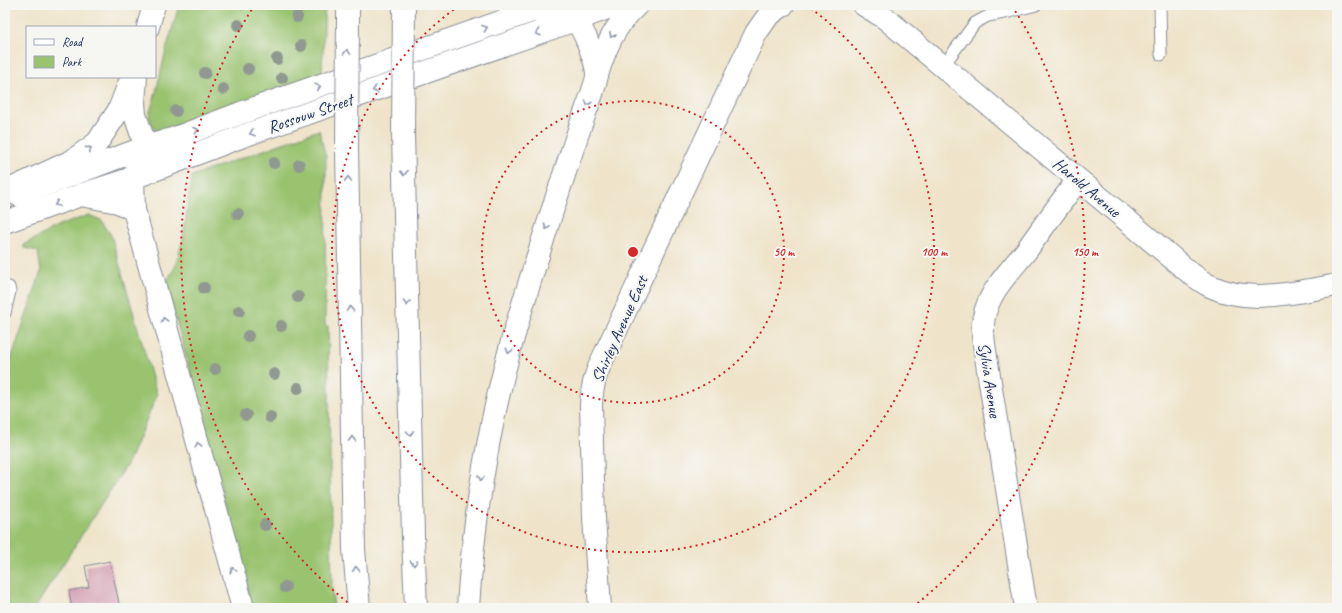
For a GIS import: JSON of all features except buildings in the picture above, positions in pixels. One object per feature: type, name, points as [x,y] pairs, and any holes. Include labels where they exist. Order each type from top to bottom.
[{"type":"main road","points":[[148,26],[154,5]]},
{"type":"main road","points":[[404,5],[403,134],[416,608]]},
{"type":"main road","name":"Rossouw Street","points":[[5,222],[134,178],[194,154],[583,14],[616,5]]},
{"type":"main road","points":[[468,608],[474,529],[480,486],[495,406],[518,319],[555,200],[603,56],[615,30],[622,19],[637,5]]},
{"type":"main road","name":"Shirley Avenue East","points":[[600,608],[594,518],[591,405],[592,386],[601,362],[759,27],[768,16],[783,5]]},
{"type":"main road","name":"Harold Avenue","points":[[864,5],[884,18],[943,66],[1195,277],[1209,286],[1242,296],[1262,296],[1337,285]]},
{"type":"main road","points":[[541,8],[556,13],[583,14],[597,75]]},
{"type":"main road","name":"Rossouw Street","points":[[5,199],[241,113],[541,8]]},
{"type":"main road","points":[[348,12],[347,147],[354,549],[359,608]]},
{"type":"main road","points":[[5,192],[72,161],[97,143],[120,110],[132,78]]},
{"type":"main road","points":[[136,78],[134,102],[135,115],[146,147],[134,178],[134,210],[243,608]]},
{"type":"main road","points":[[146,147],[194,154]]},
{"type":"main road","name":"Sylvia Avenue","points":[[1026,608],[986,357],[983,335],[984,318],[986,308],[998,286],[1078,180]]},
{"type":"main road","points":[[81,195],[118,202],[134,210]]},
{"type":"lane","points":[[943,66],[974,23],[988,16],[1036,5]]},
{"type":"lane","points":[[1160,5],[1161,55]]},
{"type":"lane","points":[[5,286],[9,287],[10,291],[5,313]]},
{"type":"green space","points":[[179,5],[325,5],[322,73],[156,132],[151,124],[149,115]]},
{"type":"green space","points":[[319,130],[326,157],[325,325],[328,326],[332,590],[334,608],[252,608],[166,283],[175,267],[183,239],[192,176]]},
{"type":"green space","points":[[89,215],[101,220],[111,235],[157,395],[128,463],[35,608],[5,608],[5,377],[41,272],[38,251],[24,248],[23,245],[58,226]]}]
